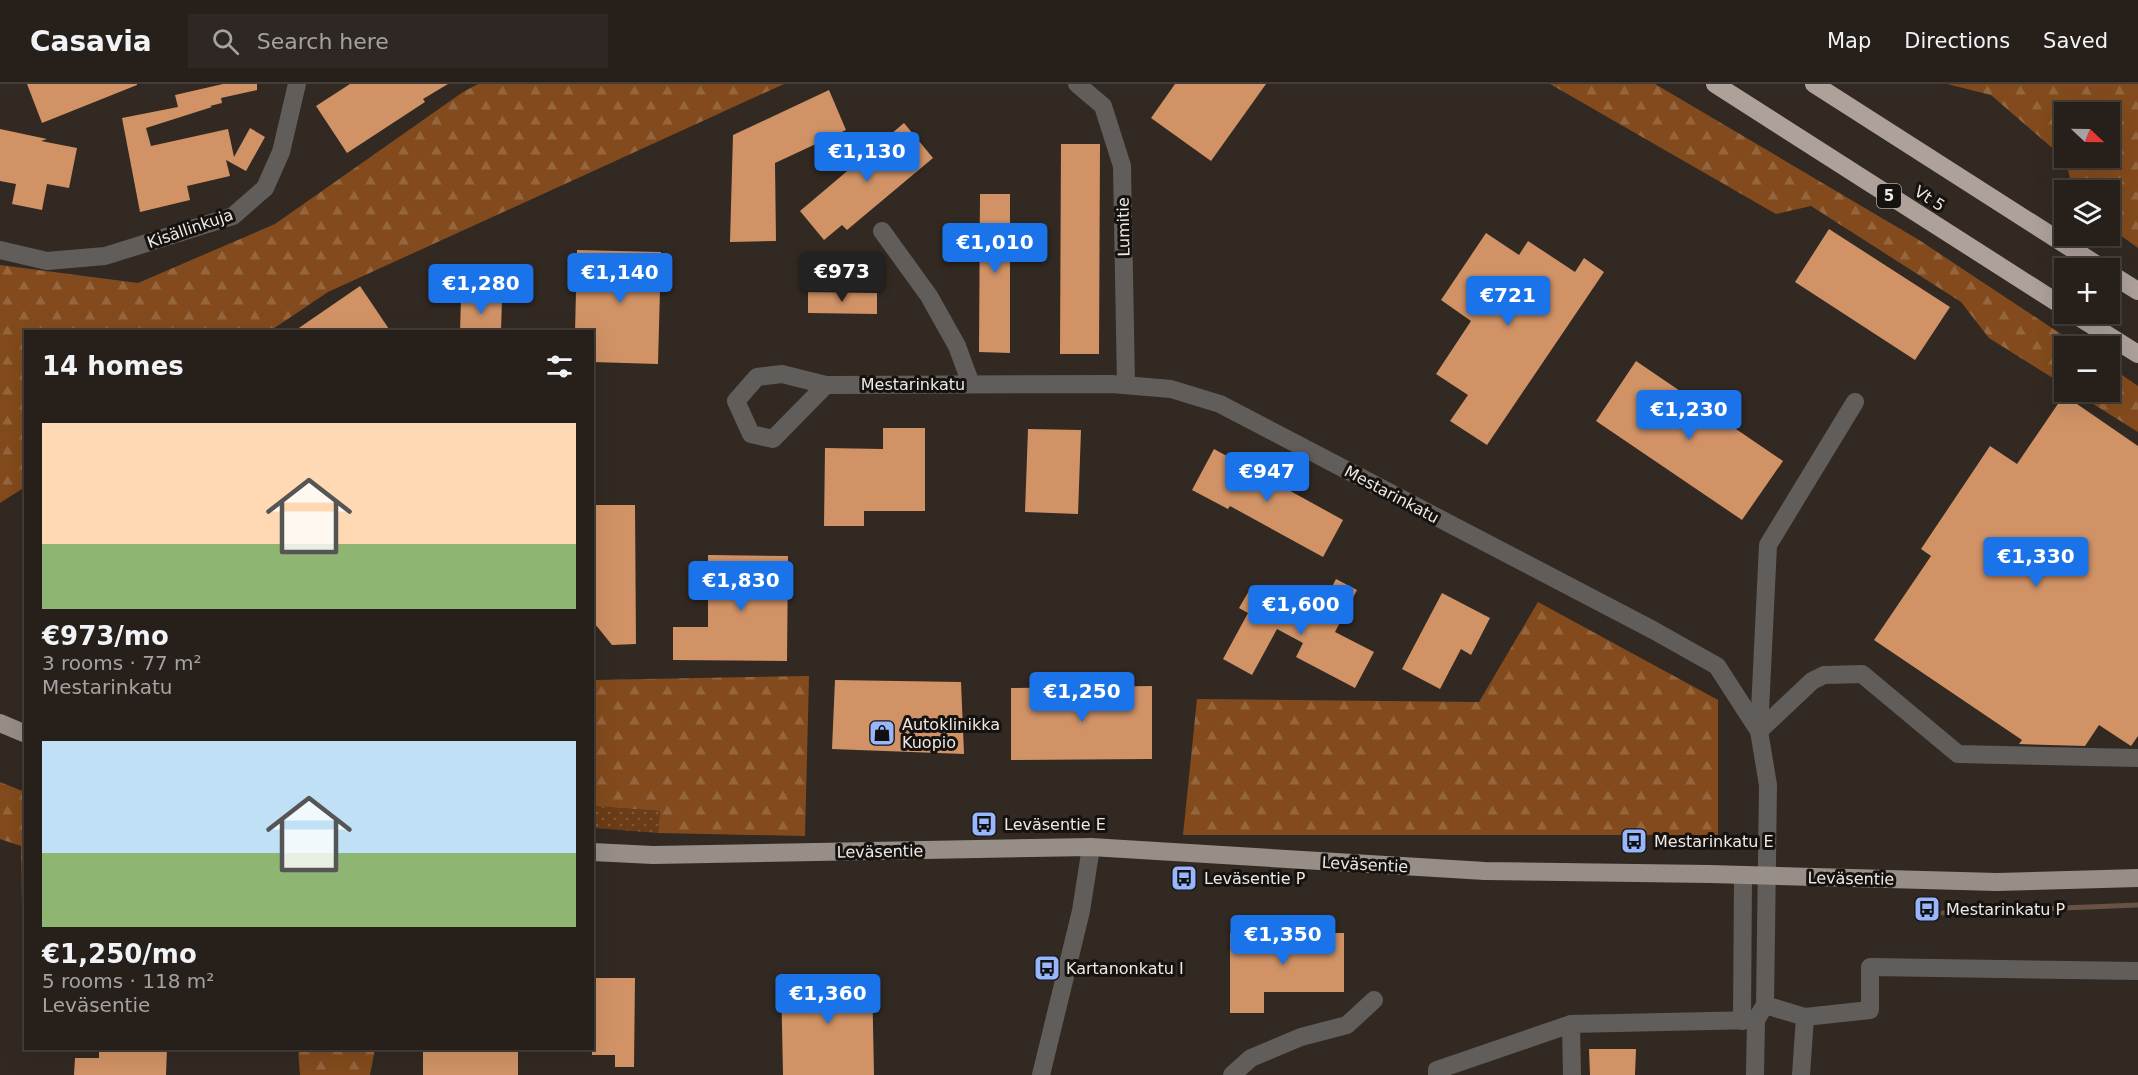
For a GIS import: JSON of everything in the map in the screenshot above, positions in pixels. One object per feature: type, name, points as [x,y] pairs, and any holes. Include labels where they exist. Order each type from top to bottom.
[{"type":"highway","name":"Vt 5","points":[[1715,84],[2054,301]]},
{"type":"highway","name":"Vt 5","points":[[1814,84],[2086,258]]},
{"type":"highway","points":[[2120,280],[2138,291]]},
{"type":"highway","points":[[2090,324],[2138,354]]},
{"type":"main road","points":[[0,723],[24,733]]},
{"type":"main road","name":"Leväsentie","points":[[594,852],[653,855],[1091,847],[1485,871],[1997,882],[2138,878]]},
{"type":"street","name":"Kisällinkuja","points":[[0,250],[47,261],[105,256],[233,216],[265,188],[281,152],[297,84]]},
{"type":"street","name":"Lumitie","points":[[1077,84],[1103,106],[1122,166],[1126,385]]},
{"type":"street","points":[[882,231],[929,296],[957,346],[971,384]]},
{"type":"street","name":"Mestarinkatu","points":[[826,385],[772,439],[751,434],[736,401],[757,377],[782,374],[826,385],[1126,385],[1172,389],[1221,404],[1653,630],[1717,666],[1759,731],[1768,785],[1765,876],[1754,1015]]},
{"type":"street","points":[[1759,731],[1768,545],[1855,402]]},
{"type":"street","points":[[1759,731],[1812,681],[1824,675],[1862,674],[1958,754],[2138,758]]},
{"type":"street","points":[[1041,1075],[1081,911],[1091,847]]},
{"type":"street","points":[[1743,876],[1754,1015],[1755,1075]]},
{"type":"street","points":[[1437,1075],[1437,1070],[1571,1024],[1754,1015],[1805,1017],[1870,1010],[1870,967],[2138,971]]},
{"type":"street","points":[[1232,1075],[1251,1058],[1301,1037],[1347,1025],[1374,1000]]},
{"type":"street","points":[[1801,1075],[1805,1017]]},
{"type":"street","points":[[1571,1024],[1572,1075]]},
{"type":"shaded area","points":[[594,806],[660,811],[658,833],[594,828]]},
{"type":"green space","points":[[478,84],[784,84],[328,292],[271,330],[24,330],[24,488],[0,503],[0,265],[138,283],[275,224],[463,92]]},
{"type":"green space","points":[[1550,84],[1655,84],[1919,240],[2064,336],[2054,336],[2054,379],[1989,338],[1961,302],[1811,206],[1776,214]]},
{"type":"green space","points":[[1947,84],[2138,84],[2138,248],[2120,235],[2120,180],[2070,180],[2067,168],[2120,168],[2120,102],[2054,102],[2054,149],[1991,95]]},
{"type":"green space","points":[[2120,374],[2138,386],[2138,432],[2090,402],[2120,402]]},
{"type":"green space","points":[[1538,602],[1718,700],[1718,835],[1183,835],[1197,699],[1479,702]]},
{"type":"green space","points":[[809,676],[805,836],[658,833],[660,811],[594,806],[594,680]]},
{"type":"green space","points":[[0,782],[24,792],[24,964],[21,846],[0,839]]},
{"type":"green space","points":[[298,1050],[375,1050],[370,1075],[300,1075]]},
{"type":"building","points":[[27,84],[137,84],[137,85],[42,123]]},
{"type":"building","points":[[223,84],[257,84],[257,90],[221,98],[222,103],[210,106],[212,107],[146,128],[151,146],[228,129],[234,157],[250,128],[265,137],[246,171],[226,160],[230,176],[187,186],[190,200],[140,212],[122,118],[178,107],[175,95]]},
{"type":"building","points":[[350,84],[448,84],[423,99],[425,102],[347,153],[316,106]]},
{"type":"building","points":[[1175,84],[1266,84],[1211,161],[1151,118]]},
{"type":"building","points":[[829,90],[846,130],[775,163],[776,241],[730,242],[733,135]]},
{"type":"building","points":[[904,123],[933,158],[847,230],[842,225],[824,240],[800,211]]},
{"type":"building","points":[[0,129],[47,139],[41,141],[77,148],[69,188],[47,184],[42,210],[12,204],[16,184],[0,181]]},
{"type":"building","points":[[1061,144],[1100,144],[1099,354],[1060,354]]},
{"type":"building","points":[[980,194],[1010,194],[1010,353],[979,352]]},
{"type":"building","points":[[1829,229],[1950,307],[1915,360],[1795,282]]},
{"type":"building","points":[[1486,233],[1519,255],[1528,241],[1575,272],[1584,258],[1604,272],[1487,445],[1450,421],[1468,395],[1436,374],[1471,321],[1441,300]]},
{"type":"building","points":[[577,250],[661,252],[658,364],[594,362],[594,330],[575,330]]},
{"type":"building","points":[[360,286],[390,330],[296,330]]},
{"type":"building","points":[[808,292],[877,293],[877,314],[808,313]]},
{"type":"building","points":[[461,298],[502,299],[501,330],[460,330]]},
{"type":"building","points":[[1636,361],[1783,461],[1742,520],[1596,421]]},
{"type":"building","points":[[2059,402],[2074,402],[2138,446],[2138,736],[2131,746],[2099,725],[2085,746],[2019,744],[2022,740],[1874,640],[1931,556],[1921,549],[1990,446],[2017,464]]},
{"type":"building","points":[[883,428],[925,428],[925,511],[864,511],[864,526],[824,526],[825,448],[883,449]]},
{"type":"building","points":[[1028,429],[1081,430],[1078,514],[1025,512]]},
{"type":"building","points":[[1214,449],[1343,520],[1323,557],[1230,506],[1228,509],[1192,490]]},
{"type":"building","points":[[594,505],[635,505],[636,644],[612,645],[595,624]]},
{"type":"building","points":[[708,555],[788,556],[787,661],[673,660],[673,627],[708,627]]},
{"type":"building","points":[[1336,579],[1357,590],[1335,632],[1374,652],[1355,688],[1296,657],[1303,643],[1277,629],[1252,675],[1223,659],[1248,613],[1239,608],[1250,589],[1313,623]]},
{"type":"building","points":[[1442,593],[1490,618],[1471,655],[1461,649],[1440,689],[1402,669]]},
{"type":"building","points":[[835,680],[961,682],[964,754],[832,749]]},
{"type":"building","points":[[1152,686],[1152,759],[1011,760],[1011,688]]},
{"type":"building","points":[[1230,933],[1344,933],[1344,992],[1264,992],[1264,1013],[1230,1013]]},
{"type":"building","points":[[872,975],[874,1075],[783,1075],[781,977]]},
{"type":"building","points":[[594,978],[635,978],[634,1067],[615,1067],[615,1055],[592,1055],[592,1050],[594,1050]]},
{"type":"building","points":[[1589,1049],[1636,1049],[1635,1075],[1590,1075]]},
{"type":"building","points":[[99,1050],[167,1050],[166,1075],[74,1075],[75,1058],[99,1058]]},
{"type":"building","points":[[423,1050],[518,1050],[518,1075],[423,1075]]},
{"type":"waterway","points":[[1943,913],[2138,905]]},
{"type":"place","name":"Autoklinikka Kuopio","points":[[882,733]]},
{"type":"place","name":"Leväsentie E","points":[[984,824]]},
{"type":"place","name":"Mestarinkatu E","points":[[1634,841]]},
{"type":"place","name":"Leväsentie P","points":[[1184,878]]},
{"type":"place","name":"Mestarinkatu P","points":[[1927,909]]},
{"type":"place","name":"Kartanonkatu I","points":[[1047,968]]}]
